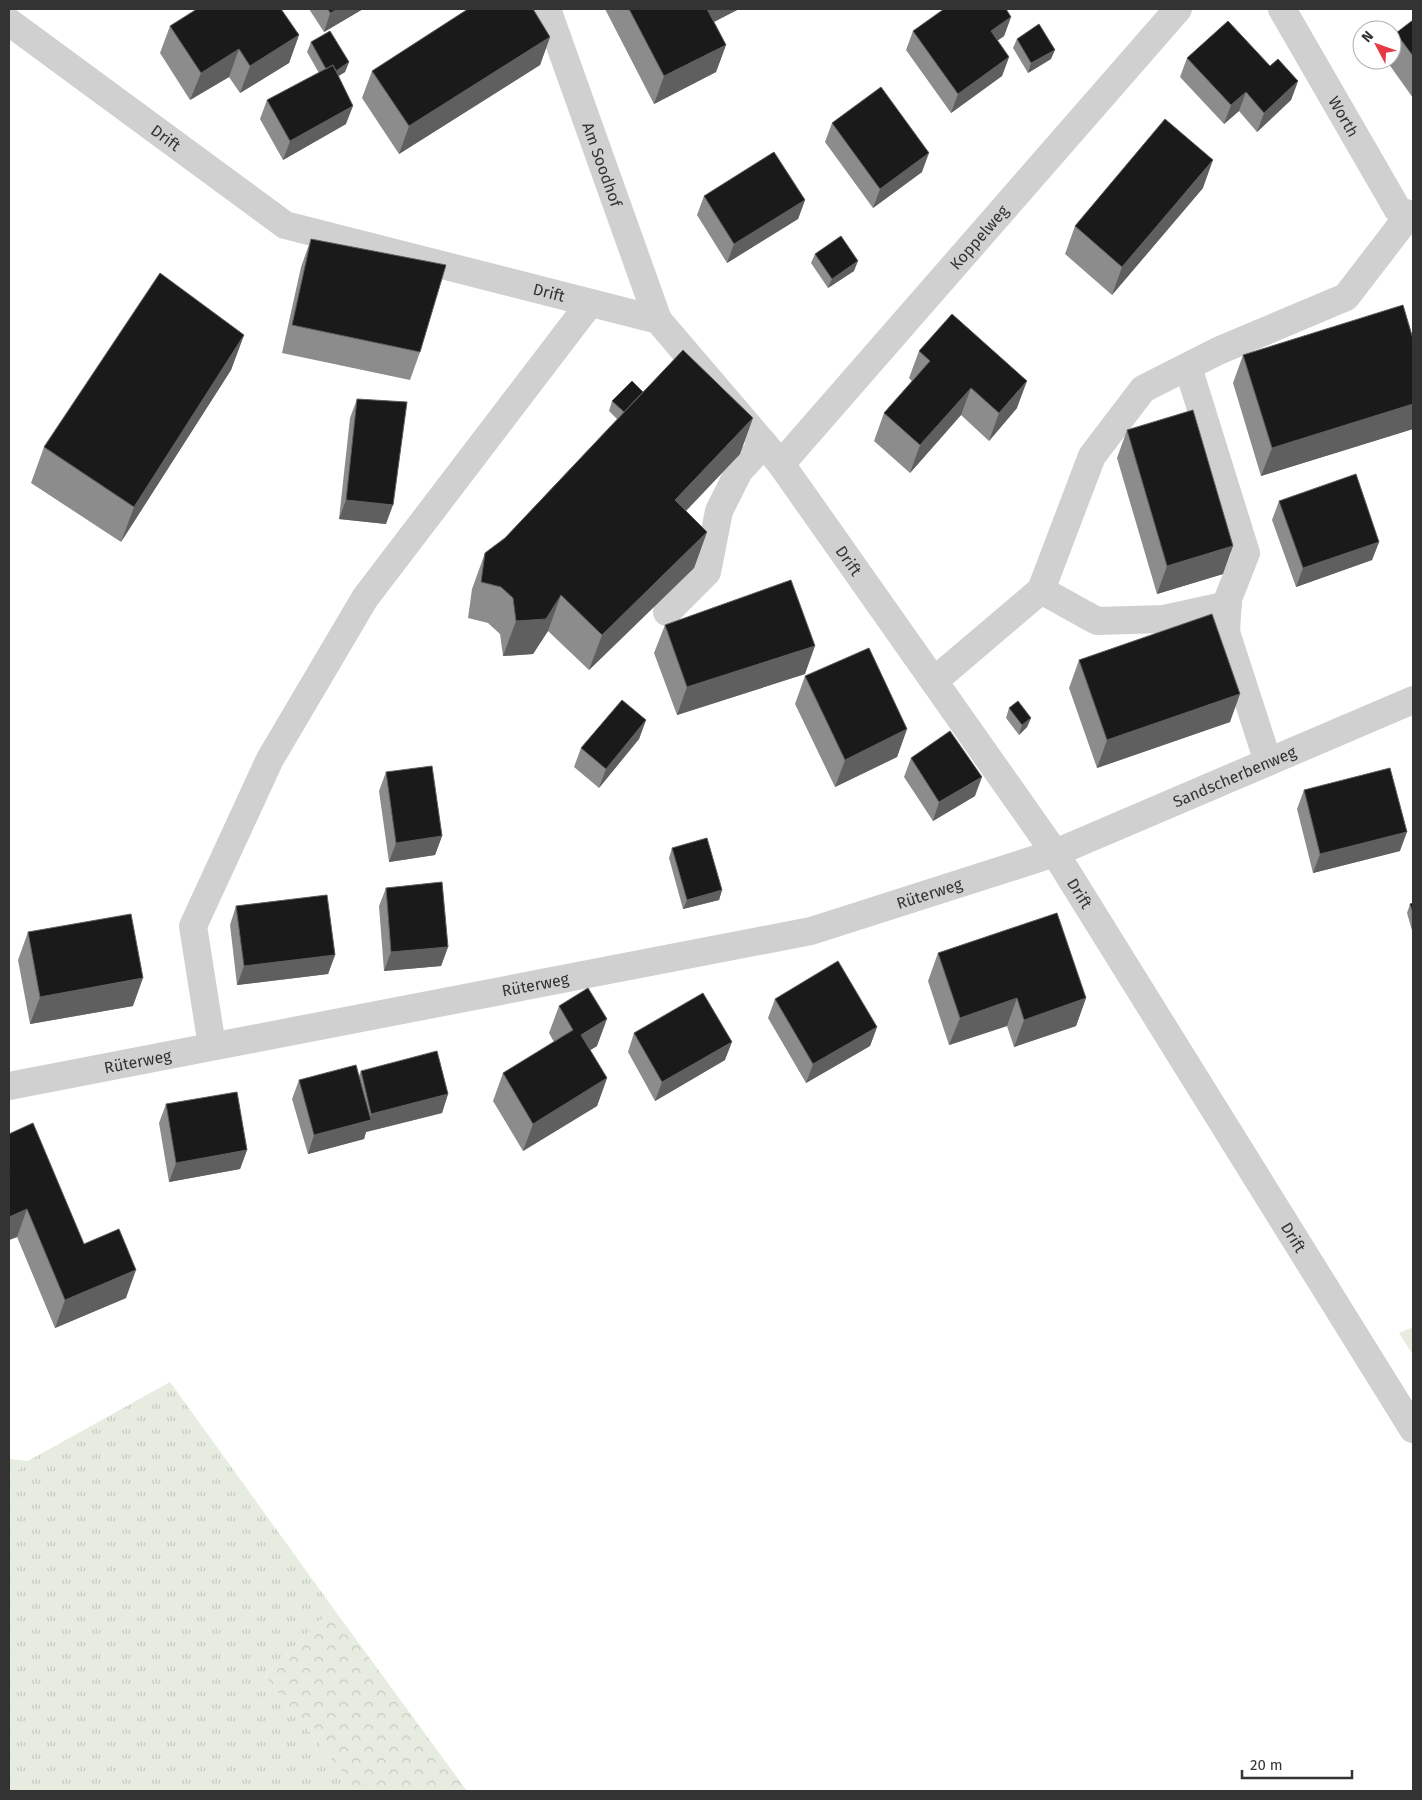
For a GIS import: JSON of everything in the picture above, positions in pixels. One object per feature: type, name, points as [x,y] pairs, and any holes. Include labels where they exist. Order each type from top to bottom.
[{"type":"street","name":"Am Soodhof","points":[[547,9],[658,320]]},
{"type":"street","name":"Koppelweg","points":[[667,612],[707,572],[720,511],[739,471],[772,454],[1178,9]]},
{"type":"street","name":"Worth","points":[[1282,9],[1398,210],[1411,215]]},
{"type":"street","name":"Drift","points":[[9,22],[285,225],[658,320],[772,454],[1055,853],[1413,1429]]},
{"type":"street","points":[[934,681],[1042,590],[1092,456],[1143,389],[1218,351],[1346,297],[1411,215]]},
{"type":"street","points":[[212,1046],[193,926],[270,759],[365,598],[590,302]]},
{"type":"street","points":[[1188,367],[1246,553],[1228,599],[1226,632],[1268,762]]},
{"type":"street","points":[[1042,590],[1097,621],[1164,619],[1228,605]]},
{"type":"street","name":"Sandscherbenweg","points":[[1055,853],[1413,700]]},
{"type":"street","name":"Rüterweg","points":[[9,1086],[811,931],[1055,853]]},
{"type":"green space","points":[[1413,1327],[1413,1355],[1399,1333]]},
{"type":"green space","points":[[170,1382],[333,1608],[265,1676],[357,1791],[9,1791],[9,1478],[28,1461]]},
{"type":"green space","points":[[9,1459],[28,1461],[9,1478]]},
{"type":"green space","points":[[333,1608],[467,1791],[357,1791],[265,1676]]},
{"type":"building","points":[[197,9],[281,9],[299,35],[250,66],[239,49],[201,73],[170,26]]},
{"type":"building","points":[[328,9],[338,9],[330,13]]},
{"type":"building","points":[[468,9],[533,9],[550,37],[409,126],[372,71]]},
{"type":"building","points":[[629,9],[707,9],[726,45],[664,76]]},
{"type":"building","points":[[944,9],[1006,9],[1011,17],[991,31],[1009,57],[958,94],[913,31]]},
{"type":"building","points":[[1413,20],[1413,56],[1402,41],[1402,28]]},
{"type":"building","points":[[1228,21],[1270,66],[1278,59],[1298,81],[1264,113],[1246,92],[1231,105],[1187,58]]},
{"type":"building","points":[[1039,24],[1055,50],[1031,63],[1017,39]]},
{"type":"building","points":[[330,31],[349,62],[336,71],[333,65],[326,69],[311,42]]},
{"type":"building","points":[[333,65],[353,106],[290,141],[267,100]]},
{"type":"building","points":[[881,87],[929,153],[880,189],[832,123]]},
{"type":"building","points":[[1165,119],[1213,160],[1122,267],[1075,226]]},
{"type":"building","points":[[774,152],[805,200],[734,244],[704,196]]},
{"type":"building","points":[[841,236],[858,261],[832,279],[815,254]]},
{"type":"building","points":[[311,239],[446,265],[420,352],[292,325]]},
{"type":"building","points":[[160,273],[244,335],[134,507],[44,447]]},
{"type":"building","points":[[1403,305],[1413,339],[1413,404],[1272,448],[1243,355]]},
{"type":"building","points":[[952,314],[1027,381],[999,413],[971,388],[920,445],[884,413],[930,361],[919,351]]},
{"type":"building","points":[[683,350],[753,418],[675,500],[707,532],[602,635],[561,595],[546,619],[516,621],[513,598],[501,587],[481,582],[485,553],[505,538]]},
{"type":"building","points":[[632,381],[643,392],[624,412],[612,401]]},
{"type":"building","points":[[357,399],[407,402],[393,505],[346,500]]},
{"type":"building","points":[[1193,410],[1233,546],[1167,566],[1127,430]]},
{"type":"building","points":[[1356,474],[1379,542],[1303,568],[1279,501]]},
{"type":"building","points":[[791,580],[815,646],[687,687],[665,625]]},
{"type":"building","points":[[1212,614],[1240,694],[1107,740],[1079,660]]},
{"type":"building","points":[[869,648],[907,729],[845,760],[805,676]]},
{"type":"building","points":[[622,700],[646,720],[606,769],[581,748]]},
{"type":"building","points":[[1018,701],[1031,718],[1022,725],[1009,708]]},
{"type":"building","points":[[950,731],[982,777],[939,802],[911,758]]},
{"type":"building","points":[[432,766],[442,836],[396,843],[386,772]]},
{"type":"building","points":[[1390,768],[1407,832],[1320,854],[1304,790]]},
{"type":"building","points":[[707,838],[722,890],[687,900],[672,848]]},
{"type":"building","points":[[442,882],[448,947],[391,952],[386,888]]},
{"type":"building","points":[[327,895],[335,955],[244,966],[236,906]]},
{"type":"building","points":[[1057,913],[1086,998],[1024,1020],[1017,998],[960,1018],[938,953]]},
{"type":"building","points":[[131,914],[143,978],[40,997],[28,932]]},
{"type":"building","points":[[838,961],[877,1027],[813,1064],[775,999]]},
{"type":"building","points":[[588,988],[607,1019],[581,1035],[607,1078],[533,1124],[503,1073],[573,1030],[559,1006]]},
{"type":"building","points":[[703,993],[732,1042],[662,1082],[634,1033]]},
{"type":"building","points":[[437,1051],[448,1094],[371,1114],[361,1071]]},
{"type":"building","points":[[356,1065],[371,1120],[314,1135],[299,1080]]},
{"type":"building","points":[[237,1092],[247,1150],[176,1163],[166,1104]]},
{"type":"building","points":[[33,1123],[84,1244],[119,1229],[136,1270],[65,1300],[27,1209],[9,1217],[9,1134]]}]
